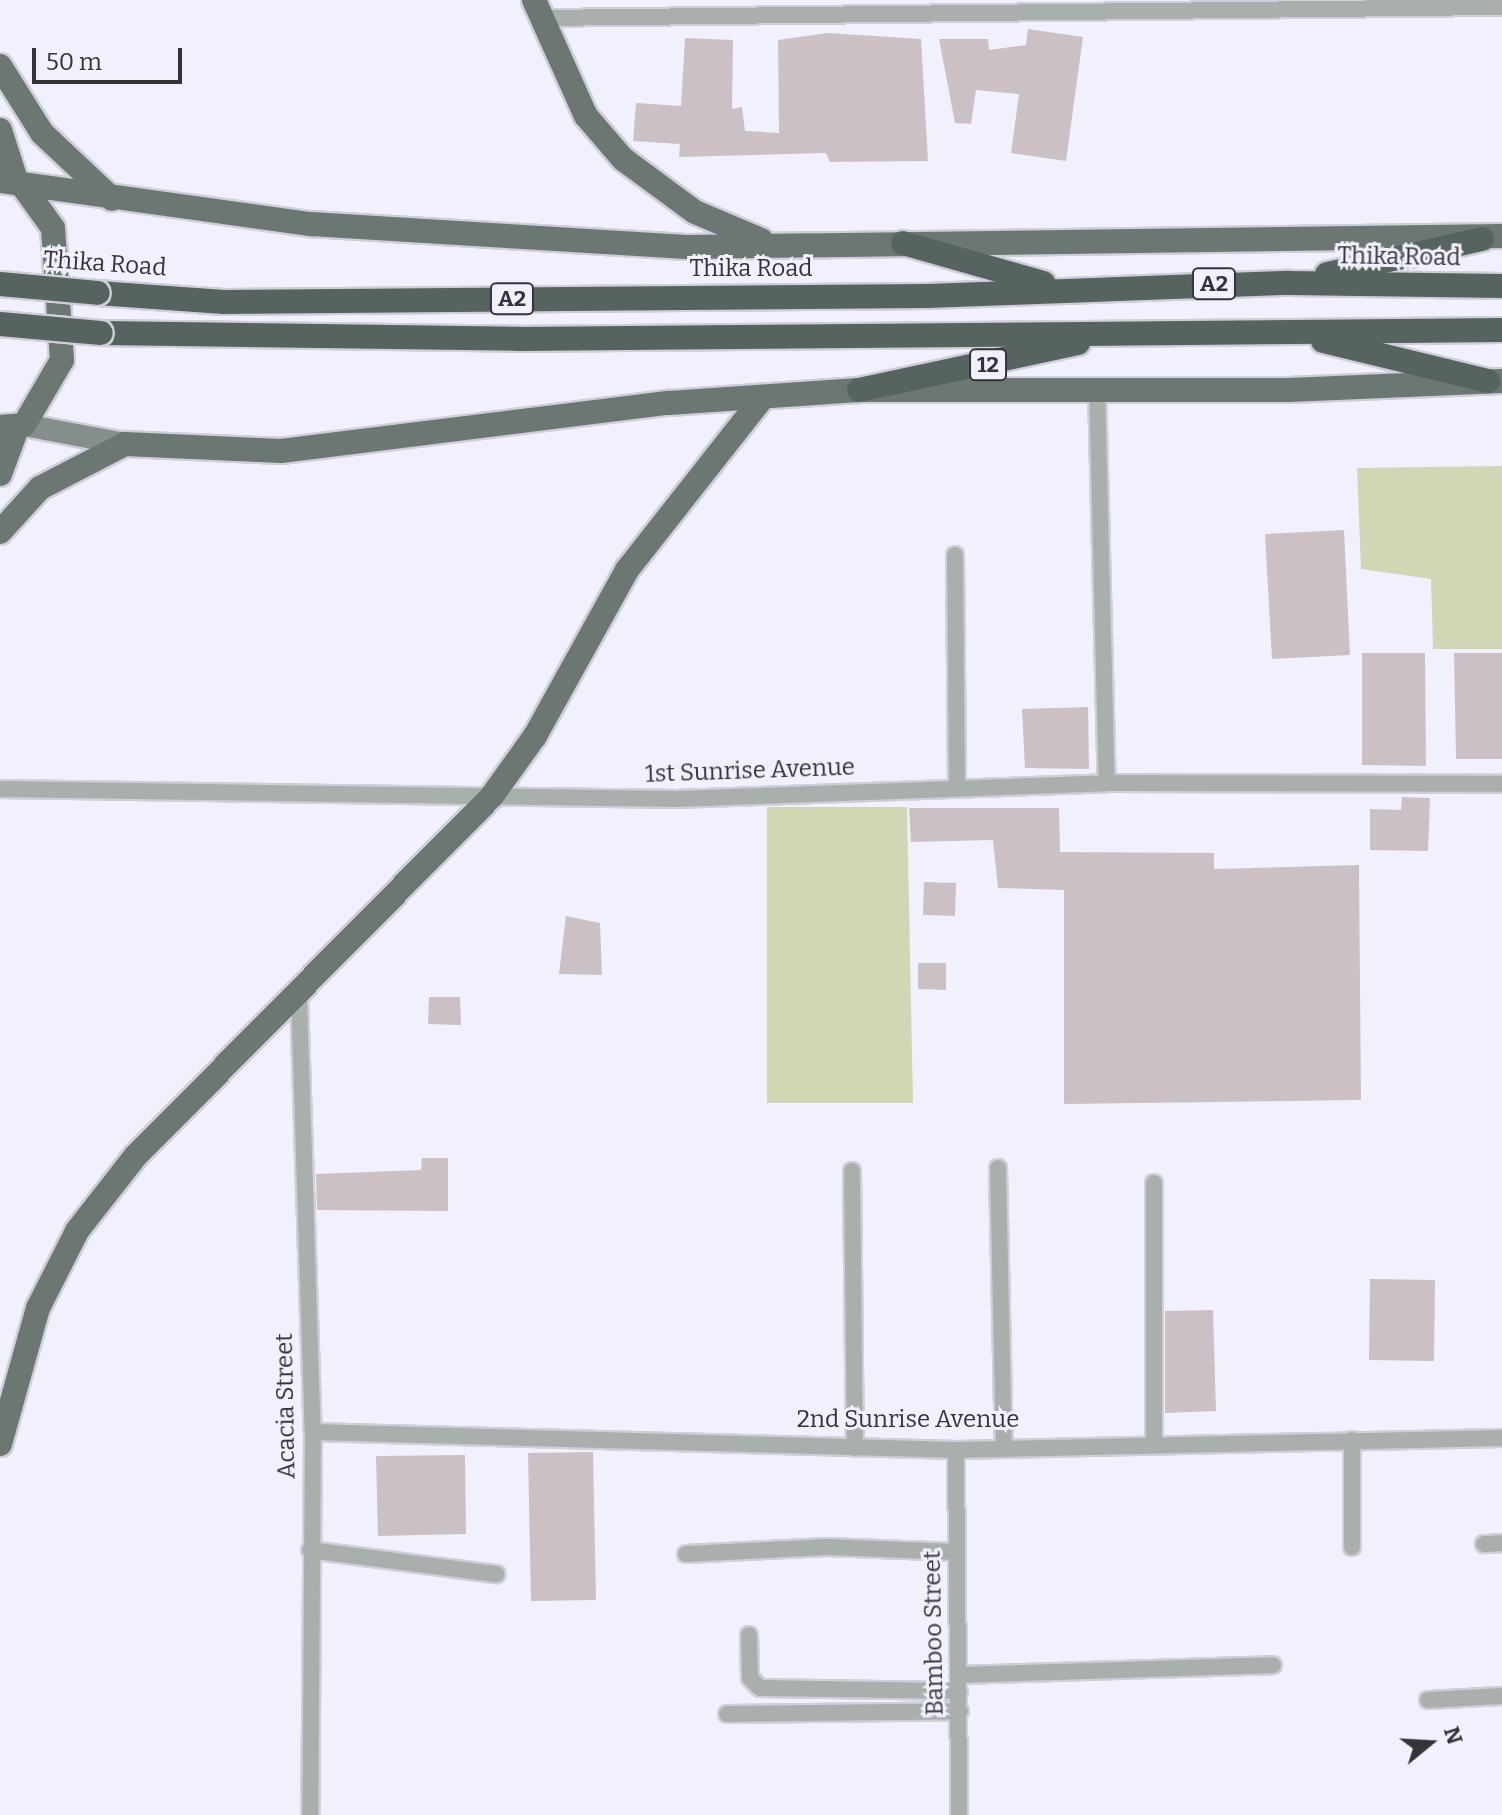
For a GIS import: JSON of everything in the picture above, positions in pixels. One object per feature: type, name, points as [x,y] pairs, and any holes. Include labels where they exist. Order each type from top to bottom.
[{"type":"highway","points":[[1289,283],[1492,238]]},
{"type":"highway","points":[[903,243],[1060,288]]},
{"type":"highway","name":"Thika Road","points":[[0,284],[224,302],[927,296],[1060,288],[1289,283],[1502,286]]},
{"type":"highway","name":"A2","points":[[0,324],[101,333],[519,339],[1502,330]]},
{"type":"highway","points":[[1288,332],[1495,381]]},
{"type":"highway","name":"12","points":[[859,390],[1115,334]]},
{"type":"main road","points":[[538,9],[586,116],[623,159],[695,212],[772,244]]},
{"type":"main road","points":[[0,66],[42,133],[112,199]]},
{"type":"main road","points":[[0,130],[13,183],[53,228],[62,360],[14,427],[0,474]]},
{"type":"main road","name":"Thika Road","points":[[13,183],[112,199],[431,233],[772,244],[1492,238]]},
{"type":"main road","points":[[14,427],[125,444],[281,451],[763,397],[859,390],[1097,387],[1289,390],[1495,381]]},
{"type":"main road","points":[[0,1444],[38,1308],[77,1231],[134,1158],[299,997],[492,796],[535,736],[627,570],[763,397]]},
{"type":"main road","points":[[0,532],[40,488],[125,444]]},
{"type":"street","points":[[538,9],[1502,7]]},
{"type":"street","points":[[1097,387],[1107,783]]},
{"type":"street","points":[[955,555],[957,788]]},
{"type":"street","name":"1st Sunrise Avenue","points":[[0,789],[677,799],[1107,783],[1502,784]]},
{"type":"street","name":"Acacia Street","points":[[299,997],[313,1432],[310,1815]]},
{"type":"street","points":[[998,1168],[1004,1445]]},
{"type":"street","points":[[852,1171],[855,1448]]},
{"type":"street","points":[[1154,1183],[1154,1442]]},
{"type":"street","name":"2nd Sunrise Avenue","points":[[313,1432],[581,1434],[956,1450],[1004,1445],[1502,1438]]},
{"type":"street","points":[[1352,1440],[1352,1547]]},
{"type":"street","name":"Bamboo Street","points":[[956,1450],[959,1815]]},
{"type":"street","points":[[1484,1544],[1502,1543]]},
{"type":"street","points":[[686,1554],[827,1547],[957,1552]]},
{"type":"street","points":[[310,1550],[496,1574]]},
{"type":"street","points":[[749,1635],[750,1678],[760,1688],[959,1683],[1273,1665]]},
{"type":"street","points":[[1428,1700],[1502,1696]]},
{"type":"street","points":[[727,1714],[960,1711]]},
{"type":"green space","points":[[1502,466],[1502,649],[1433,649],[1431,579],[1361,569],[1357,468]]},
{"type":"green space","points":[[767,807],[907,807],[913,1103],[767,1103]]},
{"type":"building","points":[[1028,29],[1083,37],[1066,161],[1011,153],[1019,94],[976,90],[971,124],[955,123],[939,39],[988,39],[989,50],[1026,45]]},
{"type":"building","points":[[828,33],[921,39],[928,161],[830,162],[826,153],[679,157],[680,144],[633,141],[636,103],[681,106],[685,38],[733,40],[732,109],[742,107],[745,131],[779,133],[778,40]]},
{"type":"building","points":[[1344,530],[1350,655],[1272,659],[1265,534]]},
{"type":"building","points":[[1362,653],[1425,653],[1426,766],[1362,765]]},
{"type":"building","points":[[1454,653],[1502,653],[1502,759],[1456,759]]},
{"type":"building","points":[[1088,707],[1089,769],[1025,768],[1022,709]]},
{"type":"building","points":[[1402,797],[1430,798],[1428,851],[1370,850],[1370,809],[1401,810]]},
{"type":"building","points":[[909,808],[1059,808],[1060,852],[1214,853],[1214,869],[1359,865],[1361,1100],[1064,1104],[1064,890],[998,888],[993,840],[911,842]]},
{"type":"building","points":[[924,882],[956,883],[955,916],[923,915]]},
{"type":"building","points":[[566,916],[600,923],[602,975],[559,974]]},
{"type":"building","points":[[918,963],[946,963],[946,990],[918,989]]},
{"type":"building","points":[[429,997],[460,997],[461,1025],[428,1024]]},
{"type":"building","points":[[422,1158],[448,1158],[448,1211],[317,1210],[316,1174],[421,1170]]},
{"type":"building","points":[[1370,1279],[1435,1280],[1434,1361],[1369,1360]]},
{"type":"building","points":[[1213,1310],[1216,1411],[1165,1413],[1165,1311]]},
{"type":"building","points":[[593,1452],[596,1600],[531,1601],[528,1453]]},
{"type":"building","points":[[465,1455],[466,1534],[378,1536],[376,1456]]}]
